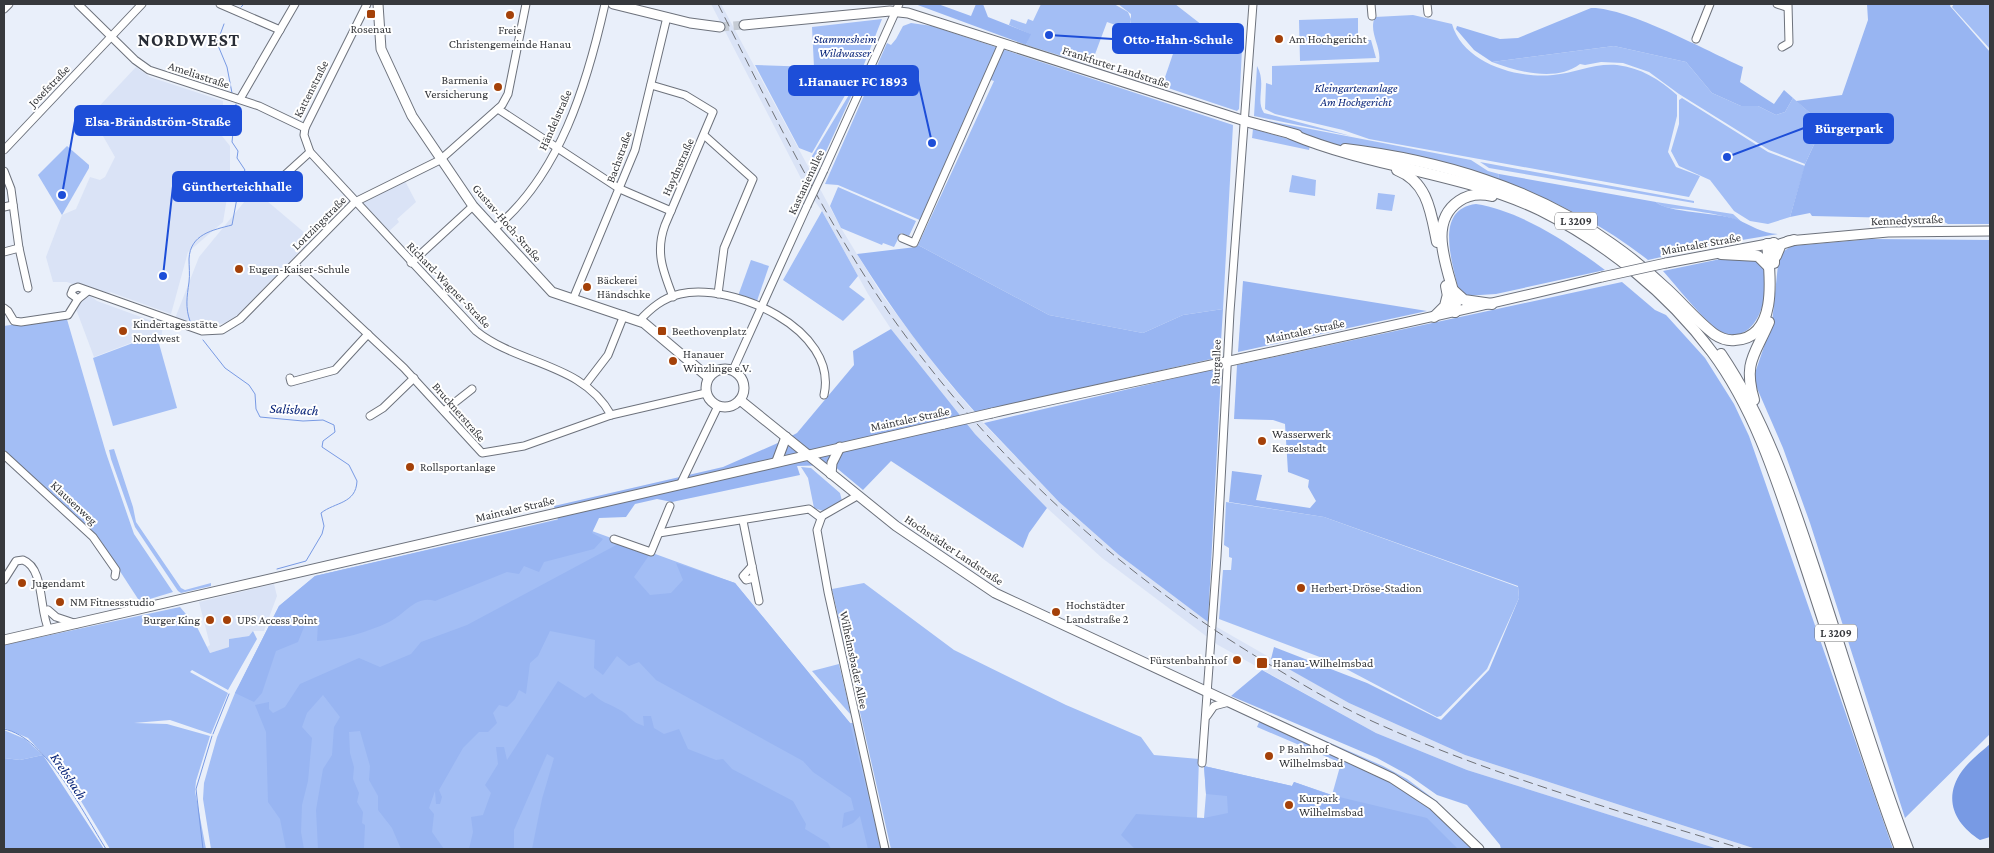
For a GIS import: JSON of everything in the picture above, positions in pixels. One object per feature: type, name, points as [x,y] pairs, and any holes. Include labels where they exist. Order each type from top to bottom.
[{"type":"highway","name":"L 3209","points":[[1245,121],[1335,147],[1414,160],[1471,176],[1522,194],[1560,212],[1611,243],[1655,278],[1685,307],[1738,380],[1759,418],[1786,482],[1908,849]]},
{"type":"highway","name":"L 3209","points":[[1291,134],[1329,149],[1469,183],[1535,208],[1595,242],[1647,283],[1683,318],[1713,353],[1751,420],[1778,483],[1900,849]]},
{"type":"highway","points":[[1369,160],[1401,171],[1421,188],[1430,211],[1451,291],[1456,303],[1455,312]]},
{"type":"highway","points":[[1434,317],[1445,306],[1451,291],[1441,233],[1444,218],[1451,208],[1464,198],[1483,194],[1535,208]]},
{"type":"highway","points":[[1685,307],[1715,335],[1736,340],[1749,336],[1760,326],[1766,314],[1772,266],[1778,247],[1794,240]]},
{"type":"highway","points":[[1759,418],[1748,372],[1752,356],[1769,322],[1772,266],[1770,244]]},
{"type":"highway","points":[[1720,254],[1758,256],[1772,266]]},
{"type":"highway","points":[[1451,291],[1464,300],[1492,304]]},
{"type":"main road","name":"Gustav-Hoch-Straße","points":[[378,4],[380,41],[384,55],[412,116],[440,160],[474,206],[494,229],[547,288],[573,299],[639,321],[708,377]]},
{"type":"main road","points":[[613,4],[720,27]]},
{"type":"main road","name":"Frankfurter Landstraße","points":[[744,25],[898,8],[1002,44],[1245,121]]},
{"type":"main road","name":"Kennedystraße","points":[[1823,237],[1895,232],[1990,231]]},
{"type":"main road","name":"Maintaler Straße","points":[[4,640],[777,461],[1228,360],[1434,317],[1602,277],[1770,244],[1823,237]]},
{"type":"main road","points":[[718,369],[733,370],[740,377],[744,385],[740,400],[730,406],[718,406],[710,400],[706,392],[708,377],[718,369]]},
{"type":"main road","name":"Hochstädter Landstraße","points":[[740,400],[896,526],[995,593],[1405,785],[1443,814],[1479,849]]},
{"type":"main road","points":[[777,461],[786,437]]},
{"type":"main road","points":[[831,474],[832,463],[840,447]]},
{"type":"street","points":[[4,9],[9,4]]},
{"type":"street","name":"Ameliastraße","points":[[78,4],[148,70],[240,99],[304,128]]},
{"type":"street","name":"Josefstraße","points":[[4,150],[142,4]]},
{"type":"street","points":[[220,4],[280,30]]},
{"type":"street","points":[[240,99],[295,4]]},
{"type":"street","name":"Kattenstraße","points":[[355,202],[310,152],[304,135],[304,128],[367,4]]},
{"type":"street","points":[[526,4],[508,94],[498,109],[620,189],[671,211]]},
{"type":"street","name":"Händelstraße","points":[[494,229],[525,199],[557,148],[591,65],[606,4]]},
{"type":"street","name":"Burgallee","points":[[1202,763],[1253,4]]},
{"type":"street","points":[[1371,4],[1372,16]]},
{"type":"street","points":[[1427,4],[1428,13]]},
{"type":"street","points":[[1696,39],[1710,4]]},
{"type":"street","points":[[1777,4],[1787,6],[1789,43],[1782,47]]},
{"type":"street","name":"Kastanienallee","points":[[733,370],[898,8]]},
{"type":"street","name":"Bachstraße","points":[[573,299],[620,189],[637,142],[667,17]]},
{"type":"street","points":[[902,238],[914,243],[1002,44]]},
{"type":"street","name":"Haydnstraße","points":[[651,85],[677,92],[711,110],[713,115],[661,237],[659,253],[673,296]]},
{"type":"street","name":"Lortzingstraße","points":[[88,291],[195,330],[214,332],[227,328],[240,319],[355,202],[440,160],[498,109]]},
{"type":"street","points":[[705,136],[753,179],[724,248],[718,294]]},
{"type":"street","points":[[277,182],[310,152]]},
{"type":"street","points":[[4,171],[10,186],[19,248],[28,288]]},
{"type":"street","name":"Richard-Wagner-Straße","points":[[355,202],[482,336],[503,348],[569,374],[585,385],[611,415]]},
{"type":"street","points":[[4,207],[13,205]]},
{"type":"street","points":[[411,263],[474,206]]},
{"type":"street","points":[[4,252],[19,248]]},
{"type":"street","name":"Brucknerstraße","points":[[294,265],[414,378],[476,449],[484,454],[524,446],[611,415],[706,392]]},
{"type":"street","points":[[4,308],[8,310],[14,321],[21,322],[68,315],[78,299],[88,291],[78,287],[73,289],[71,296],[78,299]]},
{"type":"street","points":[[639,321],[656,306],[673,296],[691,292],[718,294],[761,307],[789,323],[813,347],[824,374],[824,395]]},
{"type":"street","points":[[585,385],[608,355],[624,316]]},
{"type":"street","points":[[290,378],[291,382],[335,370],[368,334]]},
{"type":"street","points":[[370,416],[383,408],[414,378]]},
{"type":"street","points":[[444,412],[472,389]]},
{"type":"street","points":[[681,483],[718,406]]},
{"type":"street","name":"Klausenweg","points":[[4,455],[93,537],[116,570],[115,576]]},
{"type":"street","points":[[659,533],[809,509],[821,518],[857,496]]},
{"type":"street","points":[[614,538],[651,552],[670,506]]},
{"type":"street","name":"Wilhelmsbader Allee","points":[[821,518],[817,530],[828,592],[885,849]]},
{"type":"street","points":[[743,521],[759,601]]},
{"type":"street","points":[[4,580],[16,561],[27,561],[34,569],[42,601],[44,621],[49,630]]},
{"type":"street","points":[[752,566],[743,576],[746,580],[754,578]]},
{"type":"street","points":[[42,601],[56,617],[77,624]]},
{"type":"street","points":[[48,610],[50,619],[49,630]]},
{"type":"street","points":[[1204,720],[1211,708],[1230,702]]},
{"type":"shaded area","points":[[711,4],[721,4],[841,228],[882,295],[948,382],[986,426],[1059,502],[1119,555],[1208,622],[1349,703],[1465,755],[1756,849],[1718,849],[1467,770],[1376,733],[1218,645],[1102,558],[1047,508],[975,434],[891,329],[868,294],[822,211],[808,192]]},
{"type":"shaded area","points":[[915,4],[938,4],[971,16],[976,4],[983,4],[988,17],[1031,34],[1026,45]]},
{"type":"shaded area","points":[[1867,4],[1951,4],[1950,6],[1990,52],[1990,224],[1948,224],[1939,219],[1812,216],[1810,213],[1790,217],[1805,164],[1818,136],[1810,113],[1796,101],[1842,95],[1868,20]]},
{"type":"shaded area","points":[[1591,8],[1606,10],[1645,22],[1743,67],[1740,82],[1774,104],[1784,90],[1793,98],[1785,112],[1776,115],[1758,106],[1741,106],[1712,93],[1686,62],[1614,46],[1492,62],[1474,50],[1456,29],[1457,26],[1500,39],[1518,38]]},
{"type":"shaded area","points":[[136,67],[150,77],[223,101],[222,136],[230,146],[230,180],[223,222],[188,252],[171,314],[110,292],[107,296],[67,282],[53,282],[46,257],[62,215],[76,209],[90,177],[100,180],[105,177],[115,157],[91,115]]},
{"type":"shaded area","points":[[1499,174],[1656,202],[1671,208],[1726,217],[1772,234],[1778,234],[1724,243],[1648,260],[1595,224],[1538,195],[1498,179]]},
{"type":"shaded area","points":[[405,181],[416,202],[397,219],[399,222],[388,232],[363,205],[364,201]]},
{"type":"shaded area","name":"Eugen-Kaiser-Schule","points":[[254,190],[312,239],[228,323],[199,326],[174,321],[199,257]]},
{"type":"shaded area","points":[[1476,204],[1510,213],[1527,221],[1576,249],[1605,270],[1496,294],[1464,296],[1459,292],[1450,253],[1450,227],[1454,216],[1463,208]]},
{"type":"shaded area","points":[[1871,239],[1990,240],[1990,734],[1905,818],[1810,523],[1783,448],[1753,379],[1772,323],[1779,255],[1791,246]]},
{"type":"shaded area","points":[[918,245],[1049,315],[1143,333],[1183,315],[1223,309],[1220,357],[975,412],[913,336],[857,254],[916,247]]},
{"type":"shaded area","points":[[1730,257],[1749,258],[1759,263],[1764,270],[1766,281],[1762,308],[1756,320],[1748,330],[1737,335],[1724,333],[1710,323],[1663,271]]},
{"type":"shaded area","points":[[1243,281],[1427,311],[1238,352]]},
{"type":"shaded area","points":[[1622,282],[1655,310],[1666,315],[1705,358],[1734,404],[1749,436],[1893,849],[1756,849],[1465,755],[1349,703],[1271,659],[1274,647],[1367,683],[1441,720],[1489,670],[1519,598],[1518,586],[1324,517],[1229,502],[1232,471],[1262,475],[1256,500],[1310,508],[1316,501],[1308,487],[1309,480],[1288,472],[1285,424],[1273,420],[1234,419],[1237,365]]},
{"type":"shaded area","name":"Kindertagesstätte Nordwest","points":[[89,295],[97,301],[163,325],[161,340],[149,336],[94,357],[76,309],[81,300]]},
{"type":"shaded area","points":[[891,329],[975,434],[1047,508],[1029,533],[1023,548],[891,461],[863,490],[833,465],[797,466],[800,475],[672,502],[657,499],[635,504],[626,517],[599,518],[592,533],[603,539],[594,549],[544,562],[539,572],[524,566],[519,574],[507,572],[435,601],[428,600],[416,603],[395,619],[363,632],[317,641],[318,623],[306,622],[298,642],[276,651],[262,693],[254,702],[235,693],[279,606],[315,576],[558,520],[554,506],[723,467],[797,433],[854,365],[853,351]]},
{"type":"shaded area","points":[[1214,369],[1221,374],[1208,622],[1119,555],[1059,502],[984,423]]},
{"type":"shaded area","points":[[620,543],[650,554],[634,577],[650,595],[671,593],[683,580],[676,563],[735,583],[850,723],[881,849],[868,849],[860,816],[853,823],[842,828],[844,813],[854,810],[851,798],[813,772],[803,761],[656,680],[639,662],[629,666],[617,656],[603,675],[594,668],[595,640],[550,631],[538,656],[530,663],[526,694],[519,690],[515,699],[507,707],[499,705],[493,713],[497,723],[488,732],[479,732],[463,748],[439,790],[442,797],[440,804],[436,804],[435,791],[429,808],[434,814],[432,832],[444,849],[401,849],[392,828],[378,810],[378,796],[369,780],[370,766],[360,731],[349,732],[350,753],[354,767],[353,779],[359,793],[357,802],[363,812],[362,823],[365,825],[364,848],[367,849],[318,849],[316,810],[323,769],[332,755],[334,727],[340,717],[323,695],[307,713],[302,727],[312,738],[308,781],[302,805],[301,832],[304,849],[286,849],[280,819],[268,802],[266,732],[255,705],[269,702],[269,709],[273,713],[285,707],[300,684],[359,658],[380,667],[411,654],[421,642],[467,625]]},
{"type":"shaded area","points":[[274,584],[277,596],[264,631],[253,631],[249,636],[229,639],[229,647],[210,653],[207,647],[210,645],[199,602]]},
{"type":"shaded area","points":[[1262,670],[1376,733],[1467,770],[1718,849],[1501,849],[1500,845],[1467,805],[1437,795],[1410,776],[1377,758],[1231,696]]},
{"type":"shaded area","points":[[558,681],[585,698],[592,693],[644,726],[643,716],[651,716],[654,728],[664,734],[679,729],[688,749],[716,760],[723,759],[732,769],[793,801],[806,824],[805,829],[828,843],[831,849],[532,849],[542,799],[554,758],[547,754],[514,830],[514,849],[469,849],[473,832],[471,817],[483,815],[491,793],[485,785],[498,764],[496,747],[504,747],[507,760]]},
{"type":"shaded area","points":[[1990,744],[1990,837],[1980,840],[1971,834],[1958,819],[1952,801],[1953,791],[1956,781],[1965,767]]},
{"type":"shaded area","points":[[43,755],[104,849],[4,849],[4,758],[20,760]]},
{"type":"shaded area","name":"Kurpark Wilhelmsbad","points":[[1204,766],[1292,786],[1294,782],[1331,795],[1427,818],[1458,849],[1135,849],[1121,835],[1136,814],[1204,818],[1228,813],[1227,796],[1206,794]]},
{"type":"green space","points":[[1041,4],[1114,4],[1128,12],[1131,19],[1130,30],[1107,22],[1091,65],[1026,45],[1030,34],[1009,25],[1011,19],[1026,24],[1028,19],[1033,21]]},
{"type":"green space","points":[[1118,4],[1175,4],[1220,39],[1229,40],[1231,53],[1242,49],[1239,109],[1237,111],[1162,86],[1176,45],[1131,30],[1131,14]]},
{"type":"green space","points":[[1954,4],[1990,4],[1990,49],[1952,7]]},
{"type":"green space","name":"Kleingartenanlage Am Hochgericht","points":[[1413,15],[1452,24],[1458,38],[1467,49],[1493,66],[1508,71],[1539,76],[1561,74],[1600,65],[1617,65],[1626,66],[1656,79],[1677,95],[1677,116],[1668,152],[1676,167],[1700,176],[1689,197],[1369,139],[1343,130],[1275,114],[1265,109],[1266,83],[1272,85],[1272,66],[1379,62],[1379,51],[1373,28],[1375,17]]},
{"type":"green space","points":[[1358,18],[1358,40],[1371,40],[1376,58],[1300,61],[1299,20]]},
{"type":"green space","name":"Stammesheim Wildwasser","points":[[882,19],[863,67],[831,68],[859,71],[812,153],[799,148],[755,65],[814,67],[812,27]]},
{"type":"green space","points":[[911,23],[932,26],[1233,125],[1223,309],[1183,315],[1143,333],[1049,315],[918,245],[994,81],[988,79],[922,221],[838,185],[825,184],[887,43],[891,45],[903,26]]},
{"type":"green space","points":[[1614,46],[1686,62],[1712,93],[1741,106],[1758,106],[1776,115],[1785,112],[1793,98],[1810,113],[1818,136],[1805,164],[1769,150],[1679,94],[1649,72],[1623,63],[1601,62],[1580,64],[1560,73],[1537,74],[1492,62]]},
{"type":"green space","points":[[1257,66],[1261,79],[1261,103],[1264,113],[1351,136],[1254,116]]},
{"type":"green space","points":[[861,75],[817,171],[812,164],[812,156]]},
{"type":"green space","points":[[1682,98],[1768,152],[1805,166],[1790,217],[1768,224],[1750,221],[1734,211],[1710,180],[1679,166],[1671,151],[1679,124],[1679,100]]},
{"type":"green space","points":[[1253,118],[1471,160],[1488,171],[1499,174],[1498,179],[1388,150],[1336,145]]},
{"type":"green space","points":[[1253,129],[1310,145],[1309,150],[1252,138]]},
{"type":"green space","points":[[67,146],[89,165],[89,168],[62,215],[38,175]]},
{"type":"green space","points":[[1480,162],[1694,201],[1694,203],[1489,168]]},
{"type":"green space","points":[[1292,175],[1316,180],[1315,196],[1289,192]]},
{"type":"green space","points":[[838,187],[916,221],[909,236],[901,233],[894,247],[883,243],[882,245],[841,228],[830,206]]},
{"type":"green space","points":[[1378,193],[1395,195],[1392,211],[1376,209]]},
{"type":"green space","points":[[1656,202],[1733,214],[1743,223],[1717,215],[1667,208]]},
{"type":"green space","points":[[822,211],[858,276],[849,287],[865,299],[843,321],[783,280]]},
{"type":"green space","points":[[751,260],[769,266],[757,301],[738,296]]},
{"type":"green space","points":[[66,316],[106,453],[134,534],[173,592],[140,602],[97,536],[4,452],[4,326]]},
{"type":"green space","points":[[149,337],[158,340],[177,408],[113,426],[93,358]]},
{"type":"green space","points":[[114,449],[136,522],[181,588],[185,590],[211,583],[211,586],[181,593],[178,591],[135,527],[111,459],[109,450]]},
{"type":"green space","points":[[801,467],[811,468],[840,493],[842,501],[826,512],[814,508],[808,478]]},
{"type":"green space","points":[[1226,502],[1324,517],[1518,587],[1519,598],[1487,669],[1441,716],[1437,717],[1333,662],[1219,619],[1223,570],[1231,570],[1232,558],[1229,557],[1229,548],[1224,545]]},
{"type":"green space","points":[[559,519],[735,583],[850,723],[855,723],[883,849],[211,849],[203,799],[204,783],[217,737],[235,693],[279,606],[315,576]]},
{"type":"green space","points":[[864,583],[954,650],[1066,705],[1141,737],[1154,755],[1199,759],[1197,818],[1204,818],[1206,794],[1204,766],[1292,786],[1294,782],[1332,795],[1341,763],[1257,727],[1260,720],[1392,780],[1432,807],[1477,849],[891,849],[832,589]]},
{"type":"green space","points":[[180,607],[197,627],[210,653],[229,647],[229,639],[249,636],[253,631],[257,639],[228,690],[192,670],[190,672],[228,693],[211,734],[170,720],[134,723],[167,724],[210,736],[196,781],[195,791],[206,849],[110,849],[61,768],[52,764],[28,738],[4,728],[4,645]]},
{"type":"green space","points":[[839,664],[851,715],[812,671]]},
{"type":"green space","points":[[1264,714],[1383,766],[1407,779],[1438,802],[1433,803]]},
{"type":"green space","points":[[4,730],[25,739],[43,755],[20,760],[4,758]]},
{"type":"waterway","name":"Salisbach","points":[[241,7],[244,4]]},
{"type":"waterway","name":"Salisbach","points":[[224,24],[217,43],[227,67],[232,93]]},
{"type":"waterway","name":"Salisbach","points":[[190,321],[187,311],[190,251],[193,244],[204,234],[232,225],[237,198],[236,193],[241,187],[240,179],[245,170],[237,158],[238,151],[232,142],[236,104]]},
{"type":"waterway","name":"Salisbach","points":[[203,340],[225,368],[249,385],[255,394],[256,409],[260,417],[303,421],[323,420],[334,425],[335,432],[323,441],[322,447],[349,465],[357,481],[356,489],[349,498],[321,513],[324,526],[322,534],[306,561],[277,569]]},
{"type":"waterway","name":"Salisbach","points":[[213,734],[229,694]]},
{"type":"waterway","name":"Krebsbach","points":[[4,729],[20,735],[35,746],[49,761],[63,779],[106,849]]},
{"type":"waterway","name":"Salisbach","points":[[203,849],[196,789],[212,736]]},
{"type":"tunnel","points":[[720,27],[744,25]]},
{"type":"railway","points":[[718,4],[822,205],[894,320],[933,372],[975,422],[1020,470],[1067,515],[1117,557],[1168,597],[1222,635],[1313,690],[1374,722],[1510,776],[1743,849]]},
{"type":"place","name":"Rosenau","points":[[371,14]]},
{"type":"place","name":"Freie Christengemeinde Hanau","points":[[510,15]]},
{"type":"place","name":"Otto-Hahn-Schule","points":[[1049,35]]},
{"type":"place","name":"Am Hochgericht","points":[[1279,39]]},
{"type":"place","name":"Barmenia Versicherung","points":[[498,87]]},
{"type":"place","name":"1.Hanauer FC 1893","points":[[932,143]]},
{"type":"place","name":"Bürgerpark","points":[[1727,157]]},
{"type":"place","name":"Elsa-Brändström-Straße","points":[[62,195]]},
{"type":"place","name":"Eugen-Kaiser-Schule","points":[[239,269]]},
{"type":"place","name":"Güntherteichhalle","points":[[163,276]]},
{"type":"place","name":"Bäckerei Händschke","points":[[587,287]]},
{"type":"place","name":"Kindertagesstätte Nordwest","points":[[123,331]]},
{"type":"place","name":"Beethovenplatz","points":[[662,331]]},
{"type":"place","name":"Hanauer Winzlinge e.V.","points":[[673,361]]},
{"type":"place","name":"Wasserwerk Kesselstadt","points":[[1262,441]]},
{"type":"place","name":"Rollsportanlage","points":[[410,467]]},
{"type":"place","name":"Jugendamt","points":[[22,583]]},
{"type":"place","name":"Herbert-Dröse-Stadion","points":[[1301,588]]},
{"type":"place","name":"NM Fitnessstudio","points":[[60,602]]},
{"type":"place","name":"Hochstädter Landstraße 2","points":[[1056,612]]},
{"type":"place","name":"Burger King","points":[[210,620]]},
{"type":"place","name":"UPS Access Point","points":[[227,620]]},
{"type":"place","name":"Fürstenbahnhof","points":[[1237,660]]},
{"type":"place","name":"Hanau-Wilhelmsbad","points":[[1262,663]]},
{"type":"place","name":"P Bahnhof Wilhelmsbad","points":[[1269,756]]},
{"type":"place","name":"Kurpark Wilhelmsbad","points":[[1289,805]]},
{"type":"district","name":"NORDWEST","points":[[189,40]]}]
